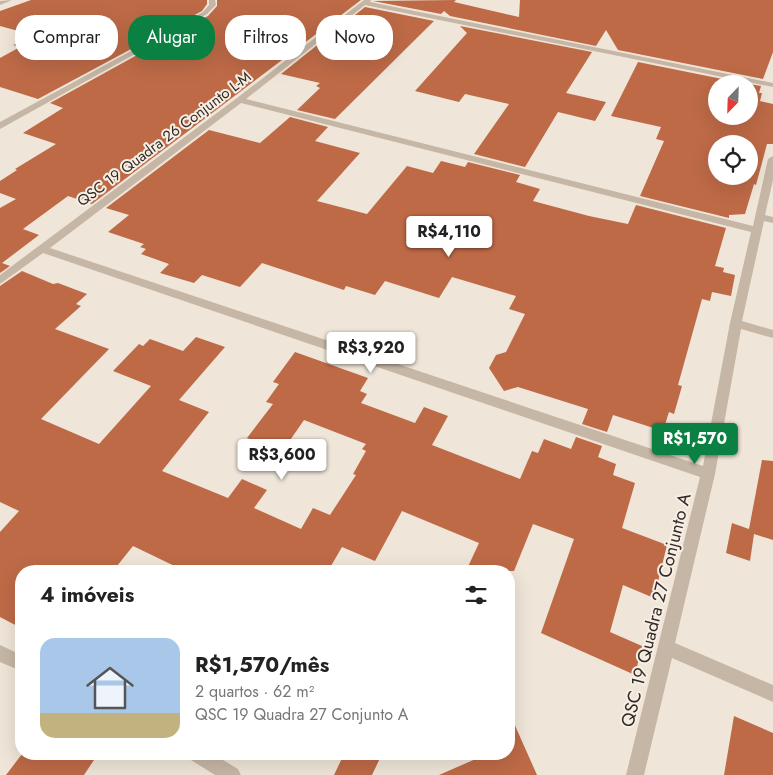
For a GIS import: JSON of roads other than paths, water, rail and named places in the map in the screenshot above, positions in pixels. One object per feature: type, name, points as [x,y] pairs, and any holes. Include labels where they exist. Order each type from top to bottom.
[{"type":"street","points":[[0,3],[8,0]]},
{"type":"street","points":[[0,126],[205,12],[212,5],[212,0]]},
{"type":"street","points":[[366,1],[773,85]]},
{"type":"street","name":"QSC 19 Quadra 26 Conjunto L-M","points":[[0,280],[240,100],[366,1]]},
{"type":"street","points":[[240,100],[763,222]]},
{"type":"street","name":"QSC 19 Quadra 27 Conjunto A","points":[[635,775],[708,474],[736,322],[763,222],[773,159]]},
{"type":"street","points":[[42,248],[708,474]]},
{"type":"street","points":[[736,322],[773,334]]},
{"type":"street","points":[[666,647],[773,694]]},
{"type":"street","points":[[0,653],[15,660]]},
{"type":"street","points":[[207,760],[232,775]]}]
